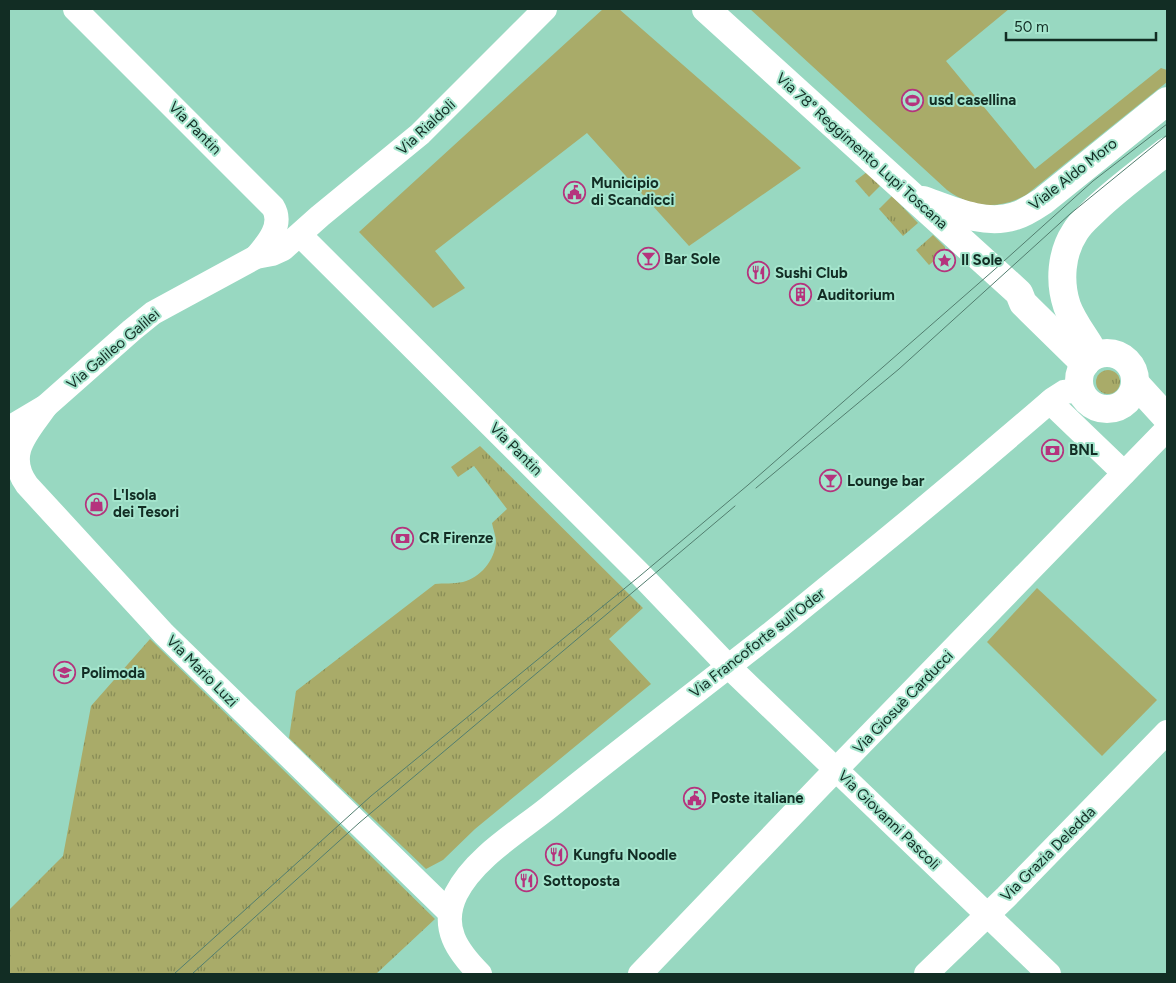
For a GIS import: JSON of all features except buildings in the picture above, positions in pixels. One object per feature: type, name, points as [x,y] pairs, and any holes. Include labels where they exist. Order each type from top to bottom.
[{"type":"street","name":"Via Pantin","points":[[75,9],[273,207],[276,217],[273,234],[256,257]]},
{"type":"street","name":"Via Rialdoli","points":[[300,236],[320,216],[420,134],[545,9]]},
{"type":"street","name":"Via 78° Reggimento Lupi Toscana","points":[[706,9],[1019,294],[1031,296],[1045,306],[1089,364]]},
{"type":"street","name":"Viale Aldo Moro","points":[[912,196],[978,217],[994,219],[1014,217],[1043,202],[1167,101]]},
{"type":"street","points":[[1089,364],[1114,354],[1124,359],[1132,369],[1130,393],[1113,408],[1098,408],[1086,400],[1089,364],[1063,288],[1063,262],[1070,242],[1081,224],[1111,195],[1167,151]]},
{"type":"street","name":"Via Pantin","points":[[300,236],[614,548],[728,666]]},
{"type":"street","name":"Via Galileo Galilei","points":[[9,428],[46,406],[153,313],[256,257],[279,251],[300,236]]},
{"type":"street","name":"Via Francoforte sull'Oder","points":[[450,913],[457,893],[482,861],[728,666],[984,459],[1064,392],[1089,364]]},
{"type":"street","points":[[1130,393],[1165,420]]},
{"type":"street","points":[[1050,402],[1124,474]]},
{"type":"street","name":"Via Mario Luzi","points":[[46,406],[20,442],[18,463],[25,482],[164,634],[450,913]]},
{"type":"street","name":"Via Giosuè Carducci","points":[[640,974],[1124,474],[1165,420]]},
{"type":"street","name":"Via Giovanni Pascoli","points":[[728,666],[1049,974]]},
{"type":"street","name":"Via Grazia Deledda","points":[[926,974],[987,915],[1167,732]]},
{"type":"street","points":[[450,913],[450,930],[454,941],[464,958],[480,974]]},
{"type":"green space","points":[[603,9],[619,9],[801,168],[689,246],[587,133],[435,251],[465,288],[433,308],[359,232]]},
{"type":"green space","name":"usd casellina","points":[[750,9],[1009,9],[946,61],[1035,169],[1161,68],[1167,70],[1167,82],[1026,195],[1006,203],[985,205],[966,200],[947,190]]},
{"type":"green space","points":[[867,172],[880,186],[869,197],[855,181]]},
{"type":"green space","points":[[892,196],[918,223],[903,236],[879,209]]},
{"type":"green space","points":[[933,235],[945,247],[945,252],[929,265],[916,250]]},
{"type":"green space","points":[[1108,370],[1113,371],[1119,377],[1119,387],[1113,393],[1108,394],[1103,393],[1097,387],[1096,382],[1097,377],[1103,371]]},
{"type":"green space","points":[[480,446],[643,608],[609,639],[651,684],[475,829],[443,860],[426,869],[289,738],[296,691],[435,584],[460,583],[469,580],[481,572],[490,562],[496,542],[492,523],[507,509],[474,466],[458,477],[451,467]]},
{"type":"green space","points":[[1037,588],[1157,700],[1102,756],[987,642]]},
{"type":"green space","points":[[150,639],[435,919],[376,974],[9,974],[9,910],[63,856],[91,706]]},
{"type":"tram line","points":[[174,974],[371,796],[748,485],[1093,181],[1167,124]]},
{"type":"tram line","points":[[756,488],[899,369],[1070,214],[1167,135]]},
{"type":"tram line","points":[[192,974],[359,823],[735,506]]},
{"type":"place","name":"usd casellina","points":[[913,100]]},
{"type":"place","name":"Municipio di Scandicci","points":[[575,192]]},
{"type":"place","name":"Bar Sole","points":[[648,259]]},
{"type":"place","name":"Il Sole","points":[[945,260]]},
{"type":"place","name":"Sushi Club","points":[[759,273]]},
{"type":"place","name":"Auditorium","points":[[801,295]]},
{"type":"place","name":"BNL","points":[[1053,450]]},
{"type":"place","name":"Lounge bar","points":[[831,481]]},
{"type":"place","name":"L'Isola dei Tesori","points":[[97,504]]},
{"type":"place","name":"CR Firenze","points":[[403,538]]},
{"type":"place","name":"Polimoda","points":[[65,673]]},
{"type":"place","name":"Poste italiane","points":[[695,798]]},
{"type":"place","name":"Kungfu Noodle","points":[[557,855]]},
{"type":"place","name":"Sottoposta","points":[[527,881]]}]
